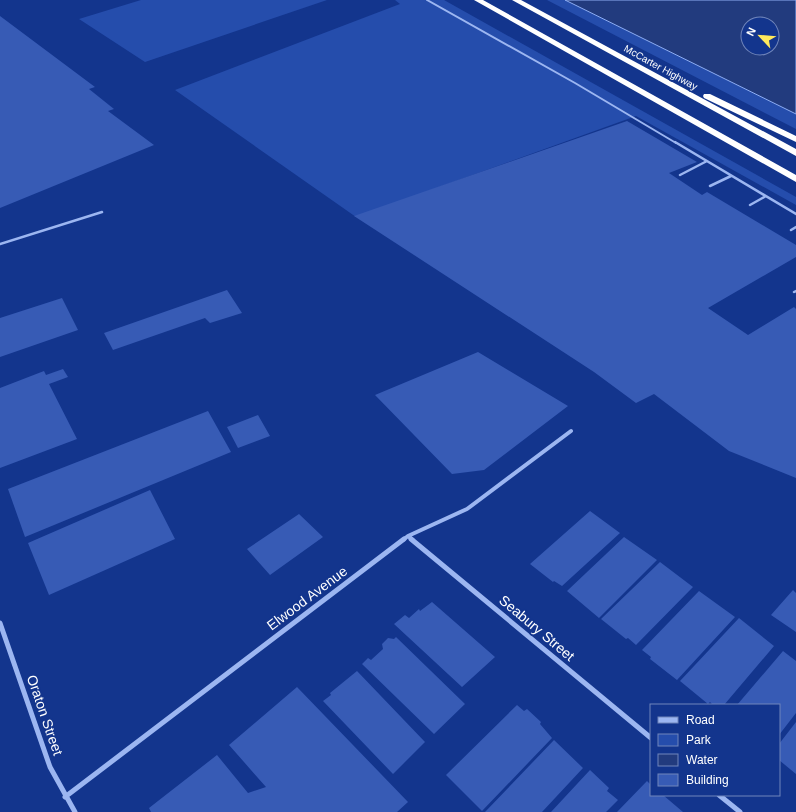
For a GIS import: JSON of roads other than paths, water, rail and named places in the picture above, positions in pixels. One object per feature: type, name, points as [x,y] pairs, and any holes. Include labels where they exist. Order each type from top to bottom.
[{"type":"highway","points":[[472,0],[518,23]]},
{"type":"highway","points":[[478,0],[796,179]]},
{"type":"highway","name":"McCarter Highway","points":[[516,0],[796,153]]},
{"type":"highway","points":[[563,26],[796,139]]},
{"type":"street","name":"Elwood Avenue","points":[[65,797],[408,536],[467,509],[571,431]]},
{"type":"street","name":"Seabury Street","points":[[408,536],[650,737]]},
{"type":"street","name":"Oraton Street","points":[[0,623],[50,767],[65,797],[75,812]]},
{"type":"street","points":[[720,796],[740,812]]},
{"type":"lane","points":[[426,0],[575,83],[796,214]]},
{"type":"lane","points":[[680,175],[707,161]]},
{"type":"lane","points":[[710,186],[731,176]]},
{"type":"lane","points":[[750,205],[766,196]]},
{"type":"lane","points":[[0,244],[102,212]]},
{"type":"lane","points":[[791,230],[796,227]]},
{"type":"water","points":[[565,0],[796,0],[796,114]]}]
